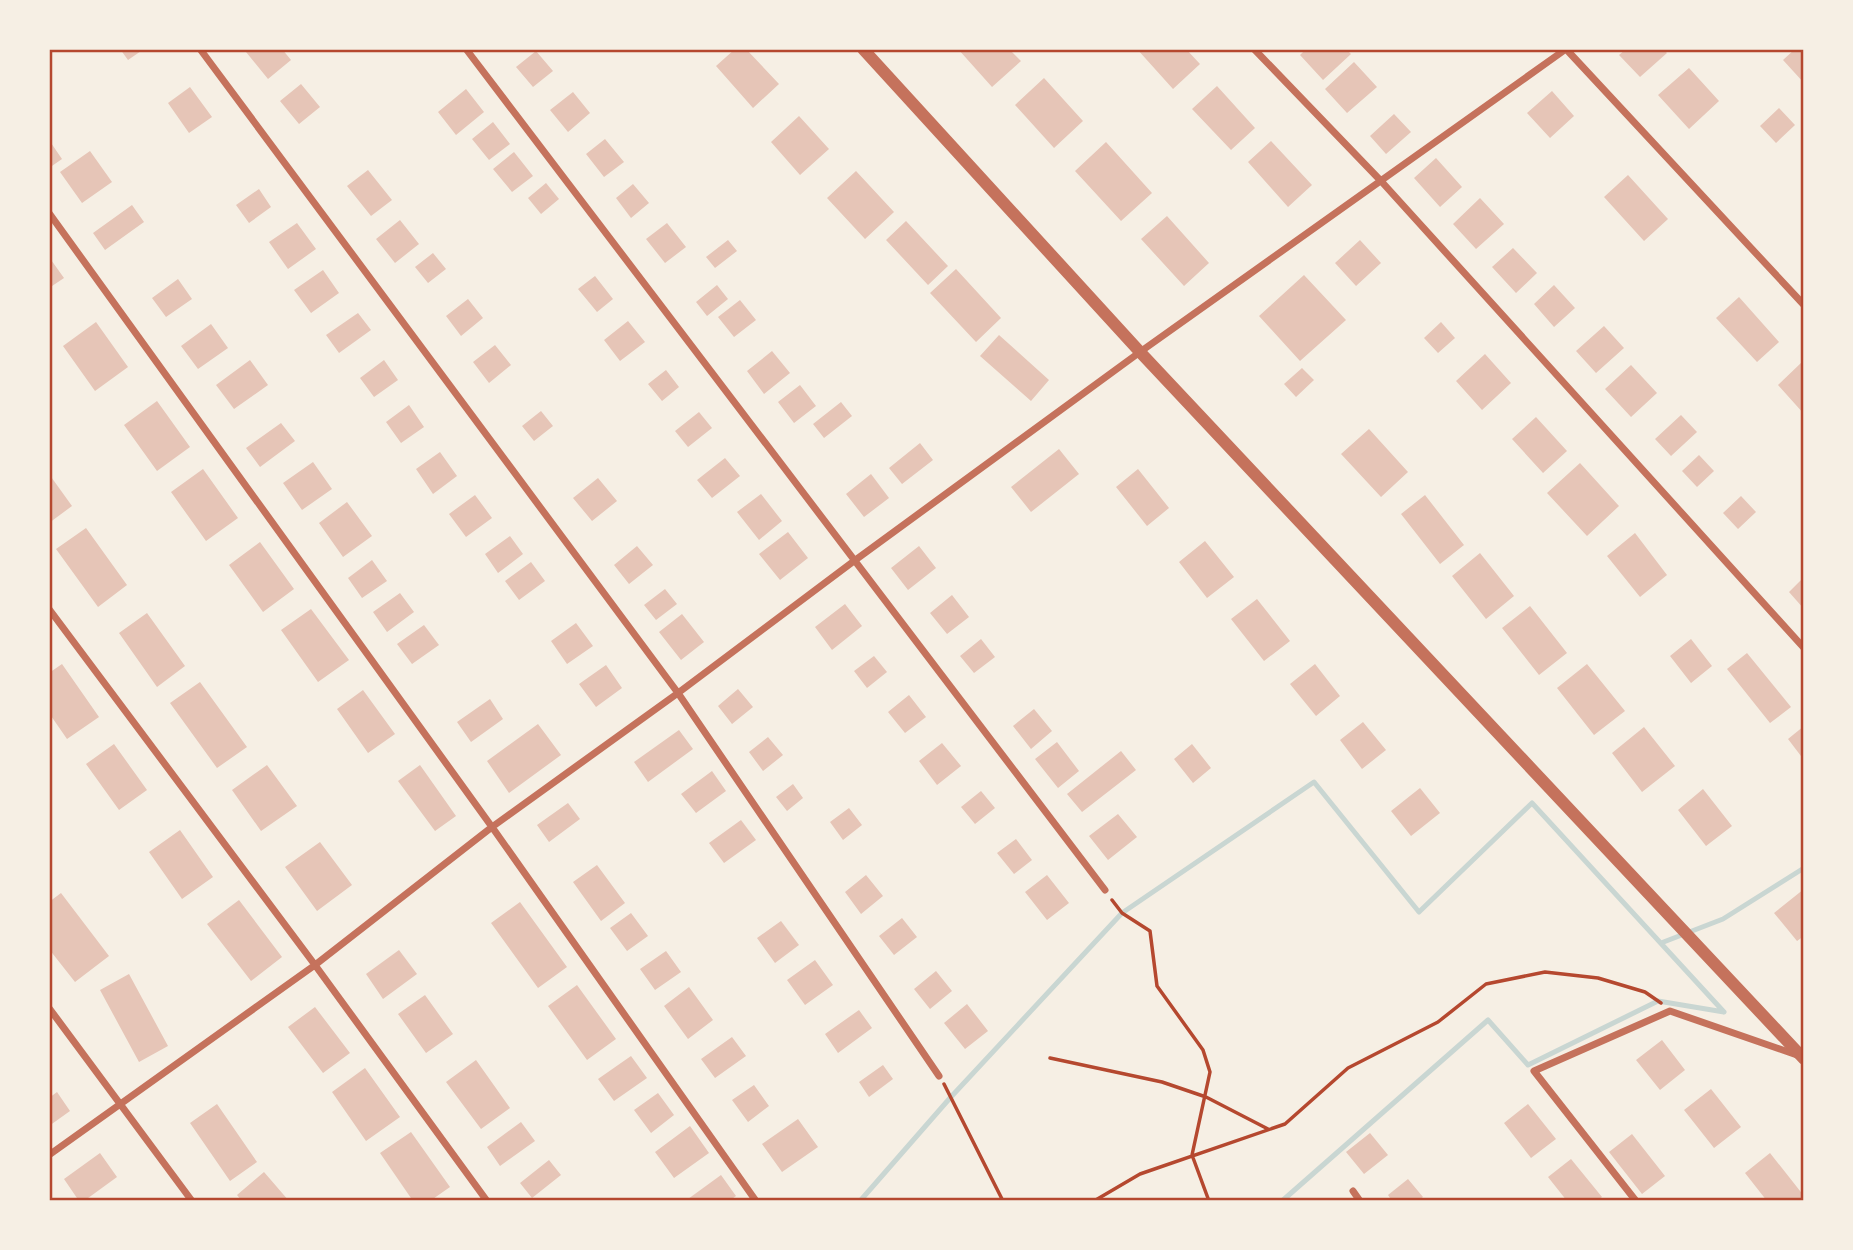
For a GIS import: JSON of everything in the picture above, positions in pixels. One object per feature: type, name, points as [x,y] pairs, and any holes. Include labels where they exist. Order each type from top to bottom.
[{"type":"street","points":[[200,49],[678,693],[939,1076]]},
{"type":"street","points":[[466,49],[1105,890]]},
{"type":"street","points":[[863,49],[1140,352],[1803,1058]]},
{"type":"street","points":[[1254,49],[1381,181],[1804,648]]},
{"type":"street","points":[[49,1155],[315,965],[492,827],[1140,352],[1566,49],[1804,305]]},
{"type":"street","points":[[49,213],[492,827],[757,1201]]},
{"type":"street","points":[[49,609],[487,1201]]},
{"type":"street","points":[[49,1007],[192,1201]]},
{"type":"street","points":[[1636,1201],[1534,1071],[1670,1011],[1803,1058]]},
{"type":"street","points":[[1353,1191],[1360,1201]]},
{"type":"path","points":[[1105,890],[1122,913],[1150,931],[1157,986],[1203,1050],[1210,1072],[1192,1155],[1209,1201]]},
{"type":"path","points":[[1094,1201],[1140,1174],[1285,1124],[1348,1068],[1438,1023],[1486,984],[1545,972],[1598,978],[1645,992],[1670,1011]]},
{"type":"path","points":[[1050,1058],[1163,1082],[1206,1097],[1268,1129]]},
{"type":"path","points":[[939,1076],[1003,1201]]},
{"type":"building","points":[[120,49],[144,49],[128,60]]},
{"type":"building","points":[[250,49],[282,49],[291,60],[268,79],[246,52]]},
{"type":"building","points":[[735,49],[746,49],[779,84],[753,108],[716,66]]},
{"type":"building","points":[[958,49],[1009,49],[1021,61],[992,87]]},
{"type":"building","points":[[1137,49],[1186,49],[1200,64],[1173,89]]},
{"type":"building","points":[[1306,49],[1346,49],[1351,54],[1323,80],[1300,55]]},
{"type":"building","points":[[1626,49],[1663,49],[1667,53],[1640,77],[1619,55]]},
{"type":"building","points":[[1795,49],[1804,49],[1804,83],[1783,60]]},
{"type":"building","points":[[536,51],[553,71],[533,87],[516,67]]},
{"type":"building","points":[[1354,62],[1377,87],[1347,113],[1325,89]]},
{"type":"building","points":[[1689,68],[1719,101],[1689,129],[1658,95]]},
{"type":"building","points":[[1044,78],[1083,121],[1054,148],[1015,105]]},
{"type":"building","points":[[301,84],[320,107],[299,124],[280,101]]},
{"type":"building","points":[[1217,86],[1255,128],[1231,150],[1192,109]]},
{"type":"building","points":[[190,87],[212,117],[189,133],[168,103]]},
{"type":"building","points":[[466,89],[484,112],[456,135],[438,112]]},
{"type":"building","points":[[1552,91],[1574,116],[1550,138],[1527,113]]},
{"type":"building","points":[[573,92],[590,113],[568,132],[550,110]]},
{"type":"building","points":[[1779,108],[1795,125],[1776,143],[1760,126]]},
{"type":"building","points":[[1394,114],[1411,132],[1386,154],[1370,136]]},
{"type":"building","points":[[799,116],[829,149],[800,175],[771,142]]},
{"type":"building","points":[[493,122],[510,144],[489,160],[472,139]]},
{"type":"building","points":[[605,139],[624,162],[604,177],[586,154]]},
{"type":"building","points":[[49,140],[62,159],[49,168]]},
{"type":"building","points":[[1271,141],[1312,185],[1288,207],[1248,162]]},
{"type":"building","points":[[1106,142],[1152,193],[1121,221],[1075,171]]},
{"type":"building","points":[[90,151],[112,182],[82,203],[60,172]]},
{"type":"building","points":[[514,152],[533,176],[512,192],[493,169]]},
{"type":"building","points":[[1436,158],[1462,187],[1440,207],[1414,178]]},
{"type":"building","points":[[368,170],[392,200],[371,216],[347,186]]},
{"type":"building","points":[[856,171],[894,212],[865,239],[827,198]]},
{"type":"building","points":[[1628,175],[1668,219],[1644,241],[1604,197]]},
{"type":"building","points":[[546,183],[559,199],[541,214],[528,198]]},
{"type":"building","points":[[633,184],[649,203],[631,218],[616,198]]},
{"type":"building","points":[[259,189],[271,207],[249,223],[236,205]]},
{"type":"building","points":[[1480,198],[1504,224],[1476,249],[1453,224]]},
{"type":"building","points":[[132,205],[144,222],[105,250],[93,233]]},
{"type":"building","points":[[1167,216],[1209,263],[1184,286],[1141,239]]},
{"type":"building","points":[[400,220],[419,244],[395,263],[376,239]]},
{"type":"building","points":[[906,221],[948,266],[928,285],[886,240]]},
{"type":"building","points":[[297,223],[316,249],[288,269],[269,242]]},
{"type":"building","points":[[667,223],[686,247],[665,263],[646,239]]},
{"type":"building","points":[[728,240],[737,251],[715,268],[706,257]]},
{"type":"building","points":[[1360,240],[1381,263],[1356,286],[1335,263]]},
{"type":"building","points":[[1513,248],[1537,273],[1516,293],[1492,267]]},
{"type":"building","points":[[433,253],[446,269],[428,283],[415,267]]},
{"type":"building","points":[[49,257],[64,278],[49,288]]},
{"type":"building","points":[[956,269],[1001,318],[976,342],[930,293]]},
{"type":"building","points":[[323,270],[339,293],[311,313],[294,290]]},
{"type":"building","points":[[1304,275],[1346,320],[1300,361],[1259,316]]},
{"type":"building","points":[[595,276],[613,299],[597,312],[578,289]]},
{"type":"building","points":[[178,279],[192,299],[166,317],[152,298]]},
{"type":"building","points":[[717,285],[728,299],[707,316],[696,302]]},
{"type":"building","points":[[1554,285],[1575,308],[1554,327],[1534,304]]},
{"type":"building","points":[[1739,297],[1779,342],[1757,362],[1716,318]]},
{"type":"building","points":[[468,299],[483,318],[461,336],[446,316]]},
{"type":"building","points":[[740,300],[756,320],[734,337],[718,317]]},
{"type":"building","points":[[358,313],[371,330],[339,353],[326,335]]},
{"type":"building","points":[[628,321],[645,342],[620,361],[604,340]]},
{"type":"building","points":[[96,322],[128,367],[95,391],[63,346]]},
{"type":"building","points":[[1441,322],[1455,338],[1438,353],[1424,338]]},
{"type":"building","points":[[211,324],[228,348],[198,369],[181,346]]},
{"type":"building","points":[[1604,326],[1624,348],[1596,373],[1576,351]]},
{"type":"building","points":[[999,335],[1049,380],[1031,401],[980,356]]},
{"type":"building","points":[[495,345],[511,365],[489,383],[473,362]]},
{"type":"building","points":[[772,351],[790,373],[764,394],[747,371]]},
{"type":"building","points":[[1485,354],[1511,383],[1482,410],[1456,381]]},
{"type":"building","points":[[250,360],[268,385],[234,409],[216,385]]},
{"type":"building","points":[[384,360],[398,380],[374,397],[360,378]]},
{"type":"building","points":[[1802,362],[1804,364],[1804,414],[1778,385]]},
{"type":"building","points":[[1631,365],[1657,393],[1631,417],[1605,389]]},
{"type":"building","points":[[1302,368],[1314,380],[1296,397],[1284,384]]},
{"type":"building","points":[[666,370],[679,387],[662,401],[648,384]]},
{"type":"building","points":[[800,385],[816,406],[794,423],[778,402]]},
{"type":"building","points":[[157,401],[190,447],[157,471],[124,425]]},
{"type":"building","points":[[841,402],[852,416],[824,438],[813,424]]},
{"type":"building","points":[[409,405],[424,427],[401,443],[386,422]]},
{"type":"building","points":[[541,411],[553,426],[534,441],[522,426]]},
{"type":"building","points":[[699,412],[712,428],[688,447],[675,431]]},
{"type":"building","points":[[1681,415],[1697,432],[1671,456],[1655,439]]},
{"type":"building","points":[[1536,417],[1567,451],[1543,473],[1512,439]]},
{"type":"building","points":[[281,423],[295,441],[260,467],[246,448]]},
{"type":"building","points":[[1369,429],[1408,472],[1381,497],[1341,454]]},
{"type":"building","points":[[920,443],[933,460],[902,484],[889,468]]},
{"type":"building","points":[[1059,449],[1079,474],[1031,512],[1011,487]]},
{"type":"building","points":[[440,452],[457,476],[433,494],[416,469]]},
{"type":"building","points":[[1699,455],[1714,471],[1697,487],[1682,471]]},
{"type":"building","points":[[725,458],[740,476],[712,498],[697,480]]},
{"type":"building","points":[[313,462],[332,489],[302,510],[283,483]]},
{"type":"building","points":[[1580,463],[1619,506],[1587,536],[1547,493]]},
{"type":"building","points":[[203,469],[238,518],[206,541],[171,492]]},
{"type":"building","points":[[1138,469],[1169,508],[1147,526],[1116,487]]},
{"type":"building","points":[[49,474],[72,506],[49,523]]},
{"type":"building","points":[[871,474],[889,498],[864,517],[846,494]]},
{"type":"building","points":[[598,478],[617,501],[592,521],[573,498]]},
{"type":"building","points":[[761,494],[782,521],[759,540],[737,512]]},
{"type":"building","points":[[475,495],[492,518],[466,537],[449,514]]},
{"type":"building","points":[[1425,495],[1464,545],[1440,564],[1401,514]]},
{"type":"building","points":[[1741,496],[1756,512],[1738,529],[1723,513]]},
{"type":"building","points":[[347,502],[372,536],[343,557],[319,523]]},
{"type":"building","points":[[86,528],[127,585],[98,607],[56,549]]},
{"type":"building","points":[[788,532],[808,558],[780,580],[759,554]]},
{"type":"building","points":[[1635,533],[1667,575],[1640,597],[1607,556]]},
{"type":"building","points":[[510,536],[523,554],[498,573],[485,554]]},
{"type":"building","points":[[1205,541],[1234,577],[1207,598],[1179,562]]},
{"type":"building","points":[[260,542],[294,589],[263,612],[229,565]]},
{"type":"building","points":[[637,546],[653,565],[629,584],[614,565]]},
{"type":"building","points":[[919,546],[936,568],[908,590],[891,568]]},
{"type":"building","points":[[1480,553],[1514,596],[1486,619],[1452,576]]},
{"type":"building","points":[[372,560],[387,581],[362,598],[348,578]]},
{"type":"building","points":[[531,562],[545,581],[519,600],[505,581]]},
{"type":"building","points":[[1804,577],[1804,609],[1789,592]]},
{"type":"building","points":[[665,589],[677,604],[656,620],[644,605]]},
{"type":"building","points":[[400,593],[414,612],[387,632],[373,612]]},
{"type":"building","points":[[952,595],[969,617],[947,634],[930,613]]},
{"type":"building","points":[[1257,599],[1290,641],[1264,661],[1231,619]]},
{"type":"building","points":[[845,604],[862,626],[832,650],[815,627]]},
{"type":"building","points":[[1530,606],[1567,653],[1539,675],[1502,628]]},
{"type":"building","points":[[311,609],[349,660],[318,682],[281,630]]},
{"type":"building","points":[[147,613],[185,666],[157,687],[119,633]]},
{"type":"building","points":[[682,614],[704,642],[681,660],[659,632]]},
{"type":"building","points":[[576,623],[593,646],[567,664],[551,641]]},
{"type":"building","points":[[424,625],[439,645],[412,664],[397,644]]},
{"type":"building","points":[[981,639],[995,657],[974,673],[960,656]]},
{"type":"building","points":[[1691,639],[1712,666],[1691,683],[1670,656]]},
{"type":"building","points":[[1747,653],[1791,707],[1770,723],[1727,669]]},
{"type":"building","points":[[874,656],[887,672],[867,688],[854,671]]},
{"type":"building","points":[[62,664],[99,717],[67,739],[49,713],[49,673]]},
{"type":"building","points":[[1315,664],[1340,696],[1316,716],[1290,684]]},
{"type":"building","points":[[1587,664],[1625,711],[1594,735],[1557,688]]},
{"type":"building","points":[[606,665],[622,688],[596,707],[579,684]]},
{"type":"building","points":[[200,682],[247,747],[217,768],[170,703]]},
{"type":"building","points":[[738,689],[753,707],[732,724],[718,706]]},
{"type":"building","points":[[363,690],[395,734],[368,753],[337,709]]},
{"type":"building","points":[[909,695],[926,717],[905,733],[888,712]]},
{"type":"building","points":[[490,699],[503,719],[471,742],[457,722]]},
{"type":"building","points":[[1034,709],[1052,731],[1031,749],[1013,726]]},
{"type":"building","points":[[1363,722],[1386,750],[1362,769],[1340,740]]},
{"type":"building","points":[[538,724],[561,755],[509,793],[487,761]]},
{"type":"building","points":[[1804,726],[1804,760],[1788,739]]},
{"type":"building","points":[[1644,727],[1675,766],[1642,792],[1612,753]]},
{"type":"building","points":[[679,730],[693,749],[648,782],[634,762]]},
{"type":"building","points":[[768,737],[783,755],[763,771],[749,752]]},
{"type":"building","points":[[1057,742],[1079,771],[1058,788],[1035,759]]},
{"type":"building","points":[[942,743],[961,766],[937,785],[919,761]]},
{"type":"building","points":[[114,744],[147,790],[119,810],[86,764]]},
{"type":"building","points":[[1192,744],[1211,768],[1193,783],[1174,759]]},
{"type":"building","points":[[1121,751],[1136,770],[1082,812],[1067,794]]},
{"type":"building","points":[[267,765],[297,806],[261,831],[232,790]]},
{"type":"building","points":[[420,765],[456,816],[435,831],[398,781]]},
{"type":"building","points":[[712,771],[726,791],[696,813],[681,794]]},
{"type":"building","points":[[793,784],[803,798],[787,811],[776,797]]},
{"type":"building","points":[[1420,788],[1440,813],[1411,836],[1391,811]]},
{"type":"building","points":[[1703,789],[1732,826],[1706,846],[1678,810]]},
{"type":"building","points":[[981,791],[995,808],[975,824],[961,807]]},
{"type":"building","points":[[568,803],[580,819],[549,842],[537,825]]},
{"type":"building","points":[[849,808],[862,825],[843,840],[830,822]]},
{"type":"building","points":[[1118,814],[1137,837],[1108,860],[1089,836]]},
{"type":"building","points":[[741,820],[756,840],[724,863],[709,843]]},
{"type":"building","points":[[180,830],[213,877],[182,899],[149,852]]},
{"type":"building","points":[[1016,839],[1032,860],[1014,874],[997,853]]},
{"type":"building","points":[[320,842],[352,885],[317,911],[285,867]]},
{"type":"building","points":[[597,865],[625,903],[601,921],[573,882]]},
{"type":"building","points":[[866,875],[883,896],[861,914],[845,892]]},
{"type":"building","points":[[1047,875],[1069,903],[1047,920],[1025,892]]},
{"type":"building","points":[[1804,889],[1804,936],[1797,941],[1774,913]]},
{"type":"building","points":[[61,893],[109,956],[75,982],[49,949],[49,902]]},
{"type":"building","points":[[239,900],[282,957],[251,981],[207,924]]},
{"type":"building","points":[[520,902],[567,967],[538,988],[491,923]]},
{"type":"building","points":[[631,913],[648,936],[627,951],[610,928]]},
{"type":"building","points":[[902,918],[917,937],[894,955],[879,936]]},
{"type":"building","points":[[781,921],[799,945],[775,963],[757,938]]},
{"type":"building","points":[[399,950],[417,974],[383,999],[366,974]]},
{"type":"building","points":[[666,951],[681,972],[655,990],[640,969]]},
{"type":"building","points":[[815,960],[833,985],[805,1005],[787,980]]},
{"type":"building","points":[[936,971],[952,991],[930,1009],[914,989]]},
{"type":"building","points":[[129,974],[168,1046],[139,1062],[100,990]]},
{"type":"building","points":[[577,985],[616,1039],[587,1060],[548,1006]]},
{"type":"building","points":[[689,987],[713,1020],[688,1039],[664,1006]]},
{"type":"building","points":[[425,995],[453,1034],[426,1053],[398,1014]]},
{"type":"building","points":[[967,1004],[988,1031],[965,1049],[944,1023]]},
{"type":"building","points":[[315,1007],[350,1053],[323,1073],[288,1027]]},
{"type":"building","points":[[859,1010],[872,1028],[838,1053],[825,1034]]},
{"type":"building","points":[[732,1037],[746,1056],[715,1078],[701,1059]]},
{"type":"building","points":[[1662,1040],[1685,1070],[1660,1090],[1636,1060]]},
{"type":"building","points":[[631,1056],[647,1078],[614,1101],[598,1079]]},
{"type":"building","points":[[476,1060],[510,1108],[481,1129],[446,1082]]},
{"type":"building","points":[[883,1065],[893,1079],[869,1097],[859,1082]]},
{"type":"building","points":[[365,1068],[400,1117],[366,1141],[332,1092]]},
{"type":"building","points":[[754,1085],[769,1106],[748,1122],[732,1100]]},
{"type":"building","points":[[1711,1089],[1741,1127],[1714,1148],[1684,1110]]},
{"type":"building","points":[[57,1092],[70,1111],[49,1126],[49,1098]]},
{"type":"building","points":[[658,1093],[674,1115],[651,1133],[634,1110]]},
{"type":"building","points":[[217,1104],[257,1162],[230,1181],[190,1123]]},
{"type":"building","points":[[1528,1104],[1556,1139],[1531,1158],[1504,1123]]},
{"type":"building","points":[[798,1119],[818,1147],[782,1172],[762,1144]]},
{"type":"building","points":[[521,1122],[535,1141],[500,1166],[487,1147]]},
{"type":"building","points":[[690,1126],[709,1153],[674,1178],[655,1152]]},
{"type":"building","points":[[411,1132],[450,1187],[430,1201],[413,1201],[380,1153]]},
{"type":"building","points":[[1370,1133],[1388,1155],[1364,1174],[1346,1152]]},
{"type":"building","points":[[1632,1134],[1665,1176],[1642,1194],[1609,1152]]},
{"type":"building","points":[[100,1153],[117,1177],[84,1201],[79,1201],[64,1179]]},
{"type":"building","points":[[1770,1153],[1804,1196],[1801,1201],[1767,1201],[1745,1173]]},
{"type":"building","points":[[1571,1159],[1602,1197],[1597,1201],[1567,1201],[1548,1177]]},
{"type":"building","points":[[549,1160],[561,1175],[532,1198],[520,1183]]},
{"type":"building","points":[[264,1172],[289,1201],[242,1201],[237,1195]]},
{"type":"building","points":[[721,1175],[736,1196],[729,1201],[689,1201],[688,1199]]},
{"type":"building","points":[[1408,1179],[1423,1197],[1418,1201],[1392,1201],[1388,1195]]},
{"type":"waterway","points":[[860,1201],[950,1098],[1122,913],[1314,782],[1419,912],[1532,803],[1724,1012]]},
{"type":"waterway","points":[[1661,943],[1723,919],[1804,868]]},
{"type":"waterway","points":[[1282,1201],[1488,1020],[1528,1065],[1658,1001],[1724,1012]]}]
